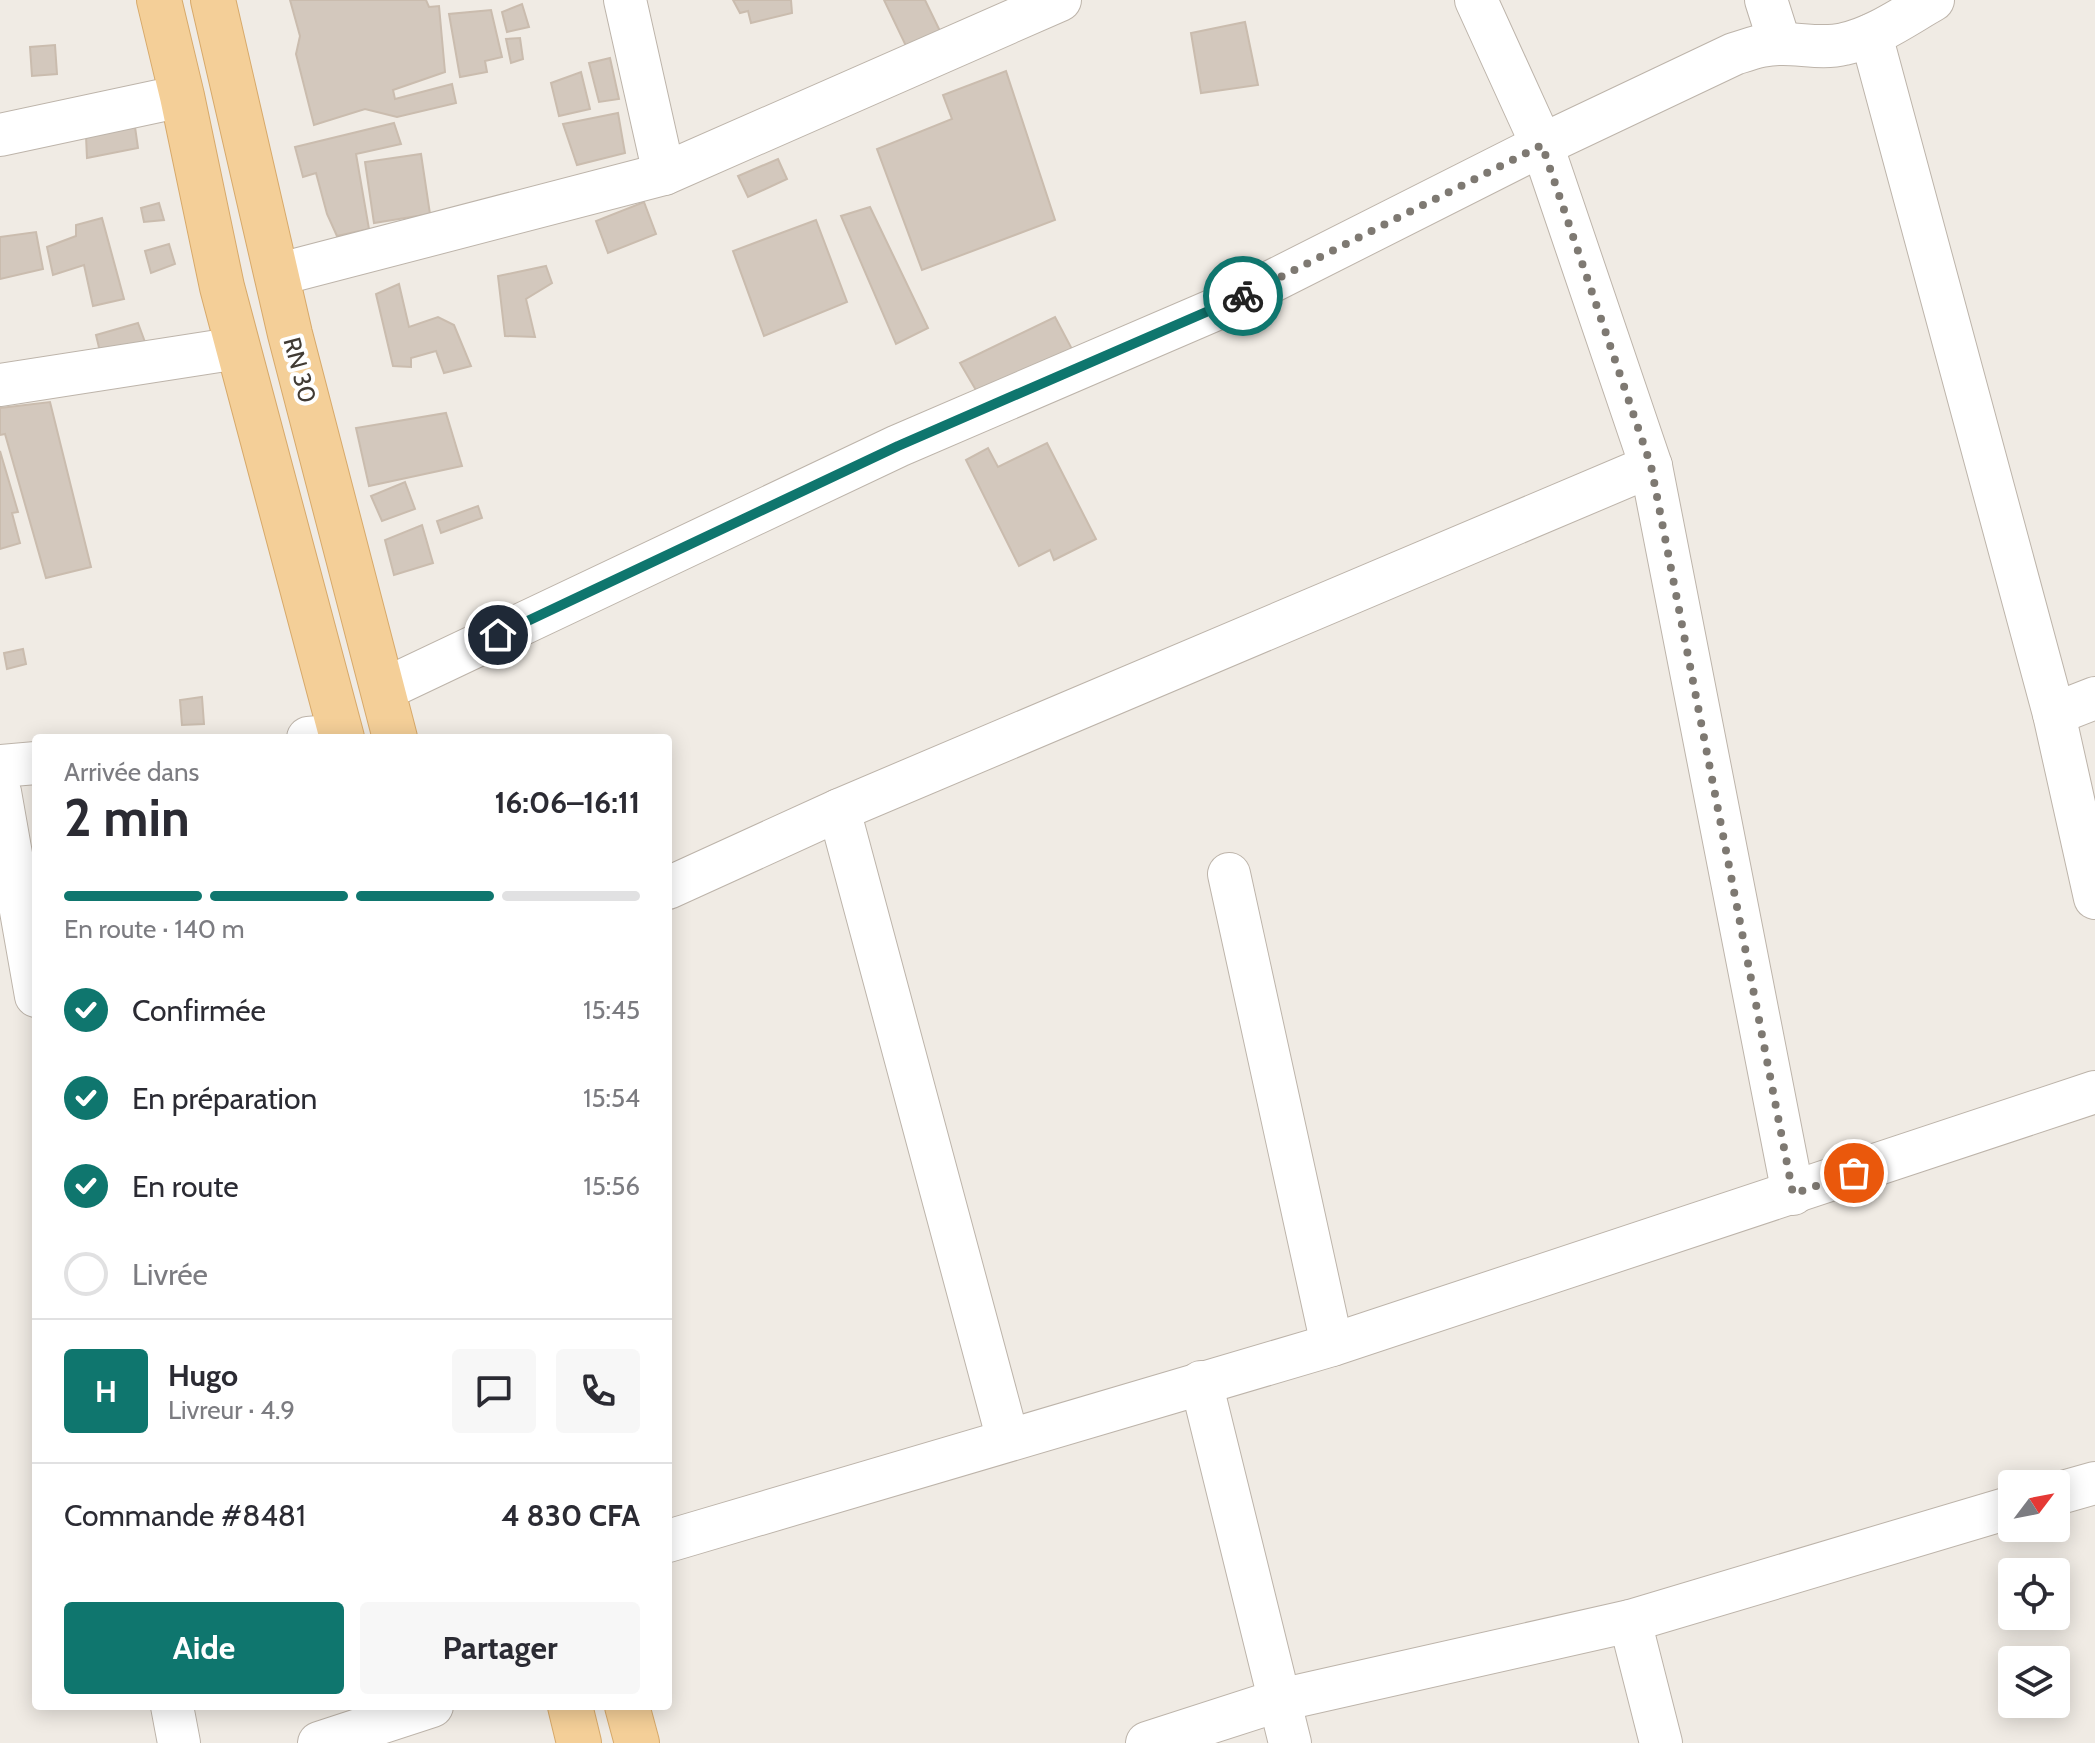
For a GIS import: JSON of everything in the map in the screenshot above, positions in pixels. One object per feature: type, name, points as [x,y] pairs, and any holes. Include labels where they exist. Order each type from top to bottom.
[{"type":"main road","points":[[159,0],[222,287],[329,734]]},
{"type":"main road","name":"RN 30","points":[[213,0],[276,275],[394,734]]},
{"type":"main road","points":[[571,1710],[579,1743]]},
{"type":"main road","points":[[628,1710],[637,1743]]},
{"type":"street","points":[[625,0],[664,174]]},
{"type":"street","points":[[1476,0],[1542,145],[1651,466],[1793,1194]]},
{"type":"street","points":[[1766,0],[1780,44]]},
{"type":"street","points":[[383,690],[898,446],[1221,307],[1542,145],[1734,54],[1758,46],[1780,44],[1843,45],[1871,35],[1933,0]]},
{"type":"street","points":[[276,275],[664,174],[1053,2]]},
{"type":"street","points":[[1871,35],[2054,714],[2095,898]]},
{"type":"street","points":[[0,135],[182,96]]},
{"type":"street","points":[[0,385],[238,348]]},
{"type":"street","points":[[672,886],[839,810],[1651,466]]},
{"type":"street","points":[[2054,714],[2095,698]]},
{"type":"street","points":[[0,766],[32,763]]},
{"type":"street","points":[[0,792],[32,973]]},
{"type":"street","points":[[839,810],[1008,1440]]},
{"type":"street","points":[[1229,874],[1332,1345]]},
{"type":"street","points":[[672,1540],[1332,1345],[2095,1092]]},
{"type":"street","points":[[1201,1382],[1290,1743]]},
{"type":"street","points":[[2070,1490],[2095,1483]]},
{"type":"street","points":[[1147,1743],[1280,1700],[1630,1621],[1998,1511]]},
{"type":"street","points":[[1630,1621],[1661,1743]]},
{"type":"street","points":[[173,1710],[179,1743]]},
{"type":"street","points":[[319,1743],[420,1710]]},
{"type":"building","points":[[290,0],[426,0],[429,7],[439,6],[445,72],[393,90],[395,99],[452,84],[456,103],[397,117],[365,109],[314,125],[296,54],[300,36]]},
{"type":"building","points":[[733,0],[791,0],[792,13],[751,23],[748,11],[740,13]]},
{"type":"building","points":[[884,0],[925,0],[940,31],[906,46]]},
{"type":"building","points":[[522,4],[529,27],[507,32],[502,12]]},
{"type":"building","points":[[491,10],[502,57],[485,61],[487,72],[460,77],[449,14]]},
{"type":"building","points":[[1245,22],[1258,85],[1201,93],[1191,33]]},
{"type":"building","points":[[520,38],[523,59],[511,63],[506,39]]},
{"type":"building","points":[[55,45],[57,74],[32,76],[30,47]]},
{"type":"building","points":[[610,58],[619,99],[599,102],[589,63]]},
{"type":"building","points":[[1006,71],[1055,220],[922,270],[877,149],[952,119],[943,95]]},
{"type":"building","points":[[581,72],[590,109],[559,116],[551,83]]},
{"type":"building","points":[[618,113],[625,153],[577,165],[563,124]]},
{"type":"building","points":[[394,123],[401,144],[356,154],[369,229],[337,236],[327,214],[316,173],[303,177],[295,147]]},
{"type":"building","points":[[135,127],[138,148],[87,158],[86,136]]},
{"type":"building","points":[[421,154],[430,214],[374,223],[365,162]]},
{"type":"building","points":[[778,159],[787,179],[748,197],[738,176]]},
{"type":"building","points":[[644,202],[656,234],[608,253],[596,221]]},
{"type":"building","points":[[159,203],[164,220],[144,222],[141,208]]},
{"type":"building","points":[[870,207],[928,328],[896,344],[841,216]]},
{"type":"building","points":[[102,218],[124,299],[93,306],[84,265],[53,275],[47,247],[76,236],[76,225]]},
{"type":"building","points":[[816,220],[847,302],[764,336],[733,251]]},
{"type":"building","points":[[36,232],[43,269],[0,279],[0,237]]},
{"type":"building","points":[[169,244],[175,264],[151,273],[145,251]]},
{"type":"building","points":[[546,266],[552,283],[526,299],[535,337],[505,336],[498,276]]},
{"type":"building","points":[[399,284],[409,327],[438,317],[454,325],[471,366],[444,373],[436,351],[411,358],[411,367],[393,366],[376,294]]},
{"type":"building","points":[[1055,317],[1073,351],[980,397],[960,363]]},
{"type":"building","points":[[138,323],[145,342],[101,356],[96,335]]},
{"type":"building","points":[[50,402],[91,567],[46,578],[5,434],[0,435],[0,408]]},
{"type":"building","points":[[446,413],[462,466],[369,486],[356,428]]},
{"type":"building","points":[[1047,443],[1096,539],[1054,560],[1050,550],[1019,566],[966,460],[988,448],[998,467]]},
{"type":"building","points":[[0,451],[18,512],[12,513],[20,543],[0,549]]},
{"type":"building","points":[[405,482],[415,509],[382,521],[371,496]]},
{"type":"building","points":[[478,506],[482,518],[441,533],[437,521]]},
{"type":"building","points":[[422,525],[433,563],[394,575],[385,540]]},
{"type":"building","points":[[23,649],[26,664],[7,669],[4,653]]},
{"type":"building","points":[[202,697],[204,724],[182,725],[180,700]]},
{"type":"way so far","points":[[1243,296],[1542,145],[1651,466],[1793,1194],[1854,1173]]},
{"type":"route","points":[[498,635],[898,446],[1243,296]]}]
